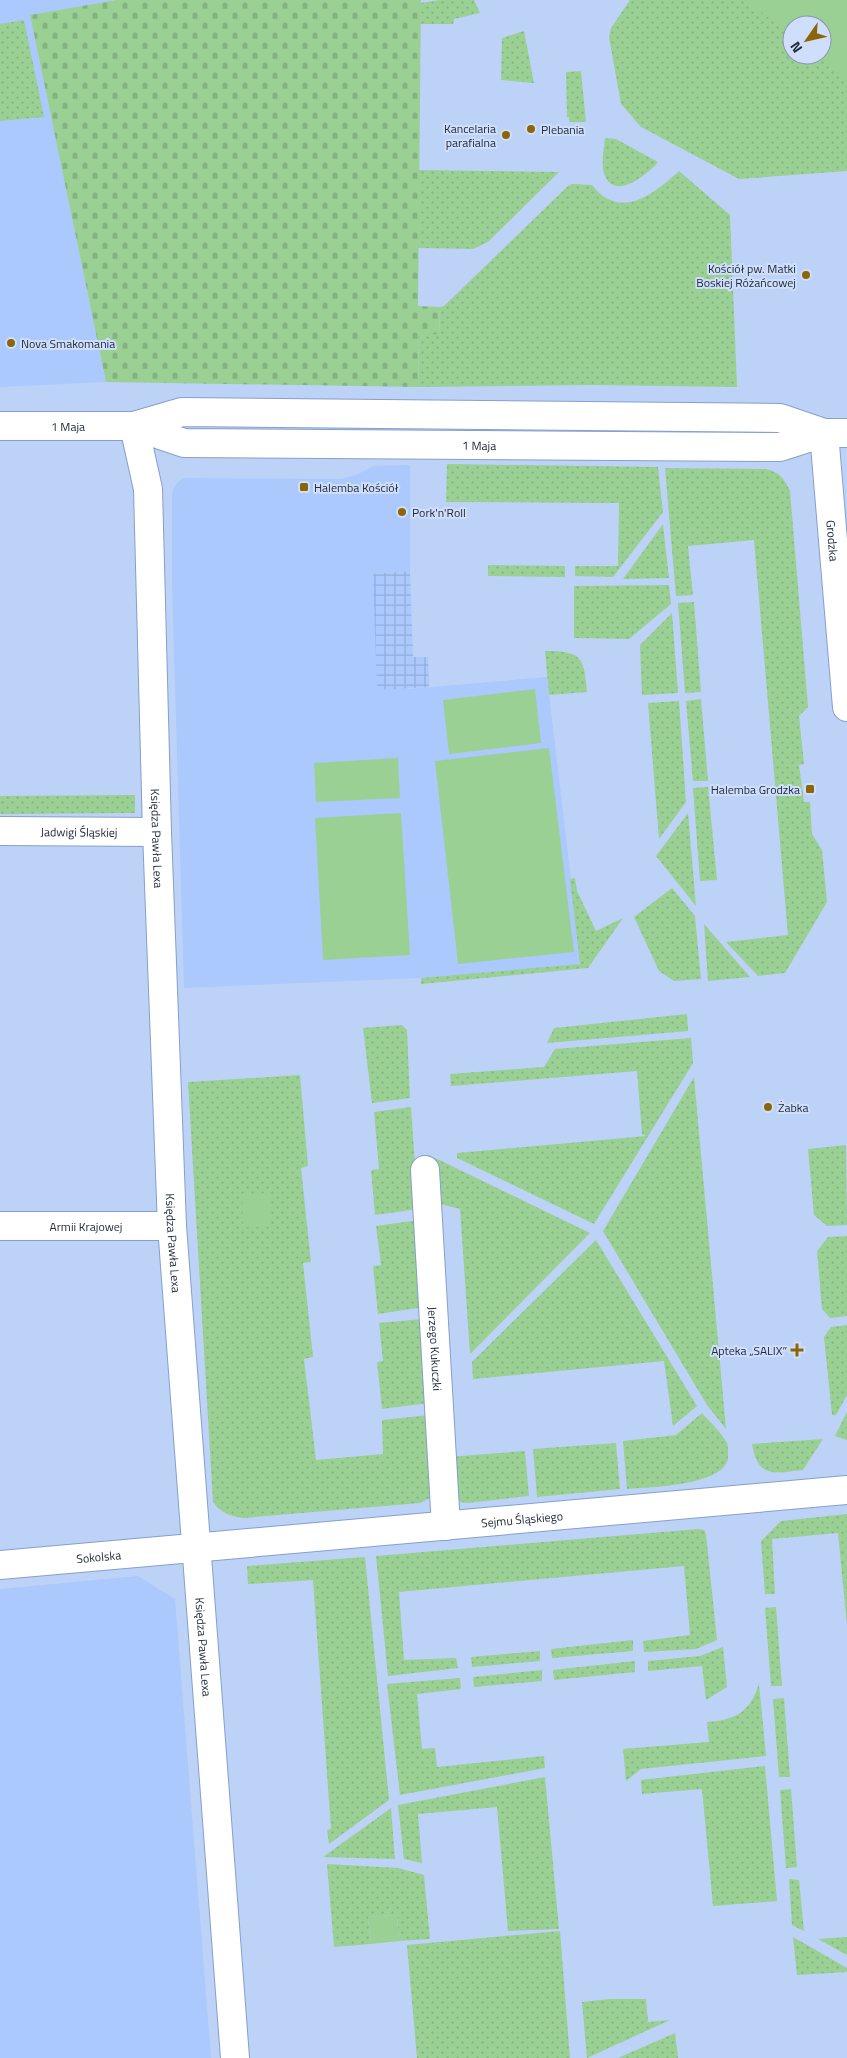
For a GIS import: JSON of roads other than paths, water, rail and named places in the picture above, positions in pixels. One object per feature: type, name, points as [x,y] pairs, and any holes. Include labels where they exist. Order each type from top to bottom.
[{"type":"street","name":"1 Maja","points":[[0,426],[134,426],[182,412],[780,418],[836,433]]},
{"type":"street","name":"Księdza Pawła Lexa","points":[[134,426],[148,489],[157,832],[172,1226],[235,2058]]},
{"type":"street","name":"Grodzka","points":[[836,433],[847,707]]},
{"type":"street","name":"Jadwigi Śląskiej","points":[[0,831],[157,832]]},
{"type":"street","name":"Jerzego Kukuczki","points":[[425,1170],[446,1526]]},
{"type":"street","name":"Armii Krajowej","points":[[0,1226],[172,1226]]},
{"type":"street","name":"Sejmu Śląskiego","points":[[196,1548],[847,1490]]},
{"type":"street","name":"Sokolska","points":[[0,1565],[196,1548]]},
{"type":"place","name":"Plebania","points":[[531,129]]},
{"type":"place","name":"Kancelaria parafialna","points":[[506,135]]},
{"type":"place","name":"Kościół pw. Matki Boskiej Różańcowej","points":[[806,275]]},
{"type":"place","name":"Nova Smakomania","points":[[11,343]]},
{"type":"place","name":"Halemba Kościół","points":[[304,487]]},
{"type":"place","name":"Pork'n'Roll","points":[[402,512]]},
{"type":"place","name":"Halemba Grodzka","points":[[810,789]]},
{"type":"place","name":"Żabka","points":[[768,1107]]},
{"type":"place","name":"Apteka „SALIX”","points":[[797,1350]]}]
